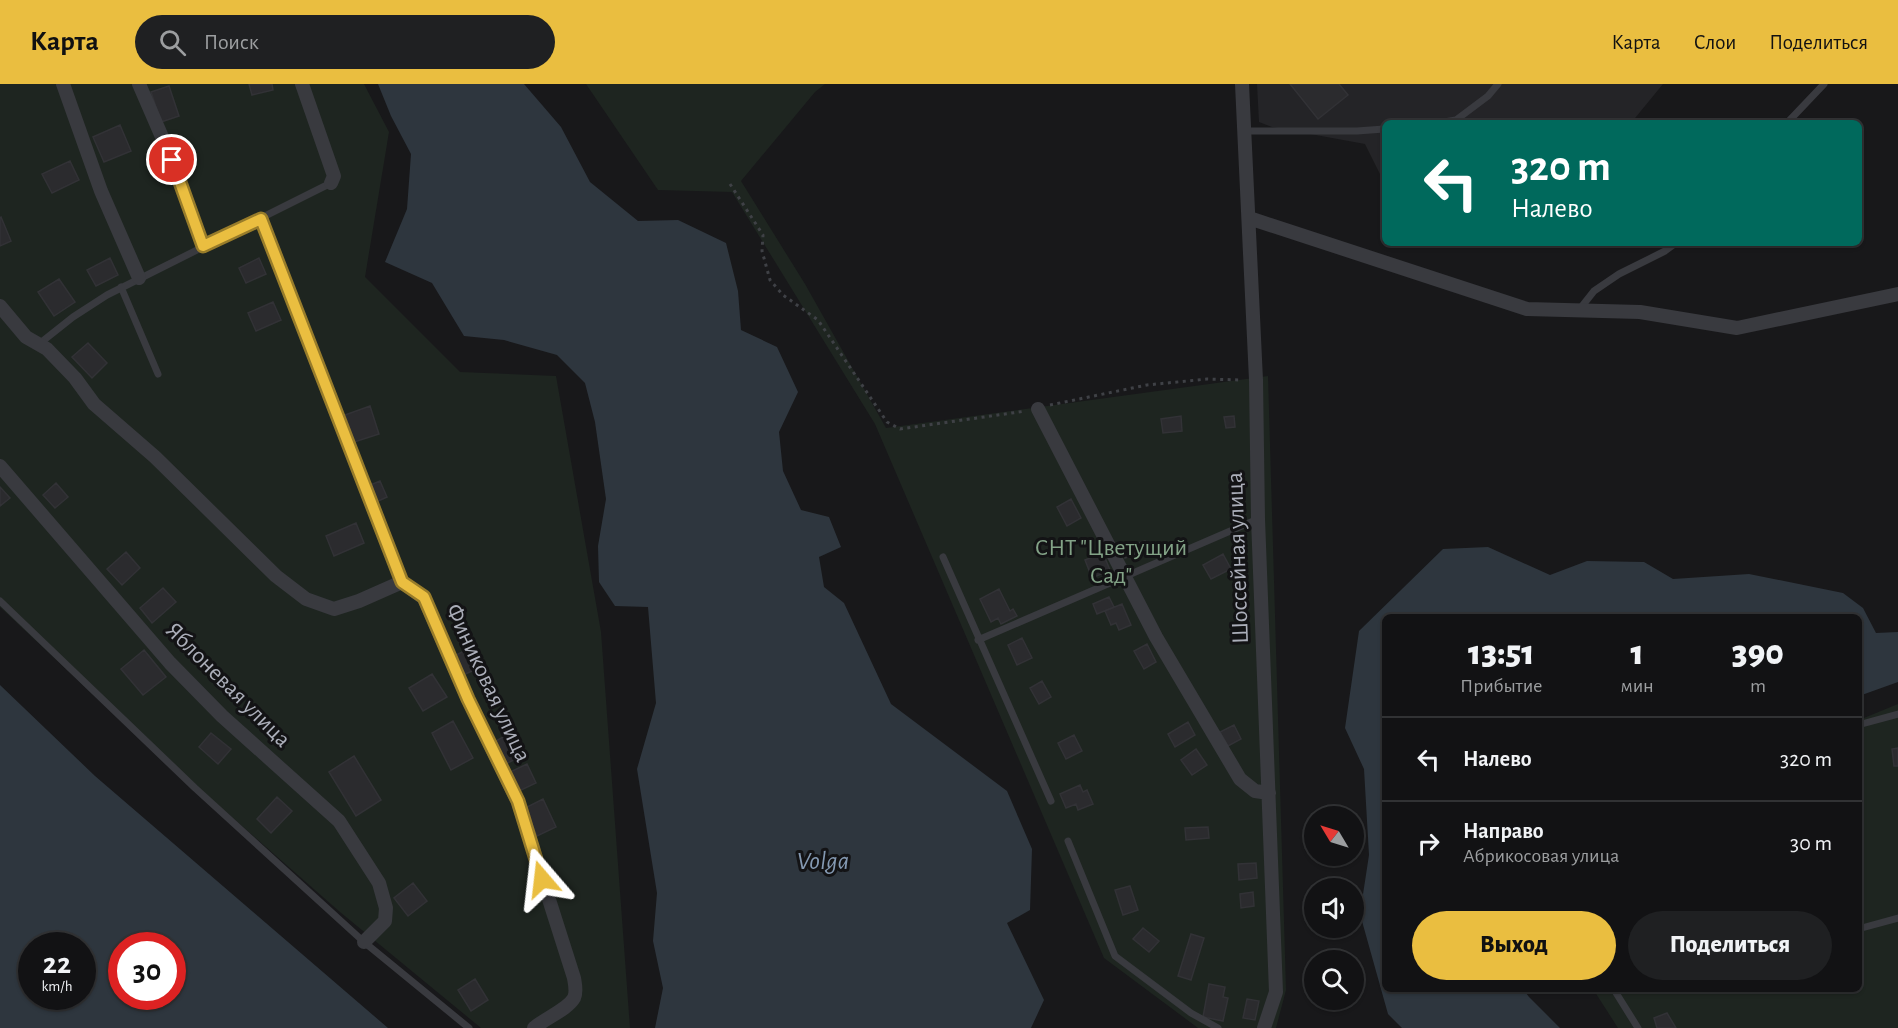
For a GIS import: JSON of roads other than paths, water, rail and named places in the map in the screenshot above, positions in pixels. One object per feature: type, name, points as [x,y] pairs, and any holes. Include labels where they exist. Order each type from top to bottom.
[{"type":"street","points":[[63,84],[101,191],[139,278]]},
{"type":"street","points":[[139,84],[172,160],[203,246]]},
{"type":"street","points":[[302,84],[334,176],[331,183]]},
{"type":"street","name":"Шоссейная улица","points":[[1242,84],[1256,380],[1258,519],[1276,992],[1264,1028]]},
{"type":"street","points":[[1249,218],[1527,309],[1640,312],[1737,328],[1898,294]]},
{"type":"street","points":[[0,306],[26,337],[47,349],[75,378],[94,404],[155,457],[276,576],[306,599],[333,609],[359,601],[402,582],[261,219]]},
{"type":"street","points":[[1038,410],[1156,637],[1240,779],[1255,790],[1269,793]]},
{"type":"street","name":"Яблоневая улица","points":[[0,466],[170,663],[222,716],[339,821],[379,883],[386,908],[386,921],[364,942]]},
{"type":"street","name":"Финиковая улица","points":[[402,582],[424,597],[468,699],[518,801],[574,978],[576,992],[574,999],[534,1028]]},
{"type":"lane","points":[[1456,120],[1488,96],[1498,84]]},
{"type":"lane","points":[[1790,120],[1824,84]]},
{"type":"lane","points":[[1245,131],[1382,129]]},
{"type":"lane","points":[[39,344],[73,317],[121,287],[331,183]]},
{"type":"lane","points":[[1579,310],[1594,291],[1619,274],[1672,246]]},
{"type":"lane","points":[[121,287],[158,374]]},
{"type":"lane","points":[[978,640],[1258,519]]},
{"type":"lane","points":[[943,557],[1051,801]]},
{"type":"lane","points":[[0,601],[195,788],[364,942],[469,1028]]},
{"type":"lane","points":[[1862,724],[1898,714]]},
{"type":"lane","points":[[1068,841],[1115,956],[1191,1012],[1218,1028]]},
{"type":"lane","points":[[1862,928],[1898,918]]},
{"type":"lane","points":[[1616,992],[1638,1028]]},
{"type":"water","name":"Volga","points":[[378,84],[524,84],[561,127],[590,182],[638,221],[678,220],[726,243],[738,291],[741,330],[777,347],[798,392],[779,432],[783,471],[801,510],[829,517],[841,547],[819,557],[824,587],[844,603],[891,704],[1007,791],[1032,849],[1030,910],[1007,923],[1044,1000],[1031,1028],[655,1028],[663,988],[653,941],[657,893],[637,769],[656,703],[648,607],[615,606],[599,582],[598,546],[606,499],[595,422],[585,383],[557,355],[504,340],[464,336],[432,283],[385,262],[407,209],[411,154],[391,116]]},
{"type":"water","points":[[1488,547],[1550,575],[1587,561],[1644,562],[1673,579],[1749,574],[1843,593],[1863,608],[1876,633],[1898,632],[1898,682],[1862,695],[1862,614],[1382,614],[1382,992],[1525,992],[1560,1028],[1402,1028],[1388,1014],[1364,928],[1364,888],[1369,855],[1364,769],[1345,728],[1359,631],[1443,549]]},
{"type":"water","points":[[0,685],[95,776],[388,1028],[0,1028]]},
{"type":"park label","name":"СНТ \"Цветущий Сад\"","points":[[1111,562]]}]
